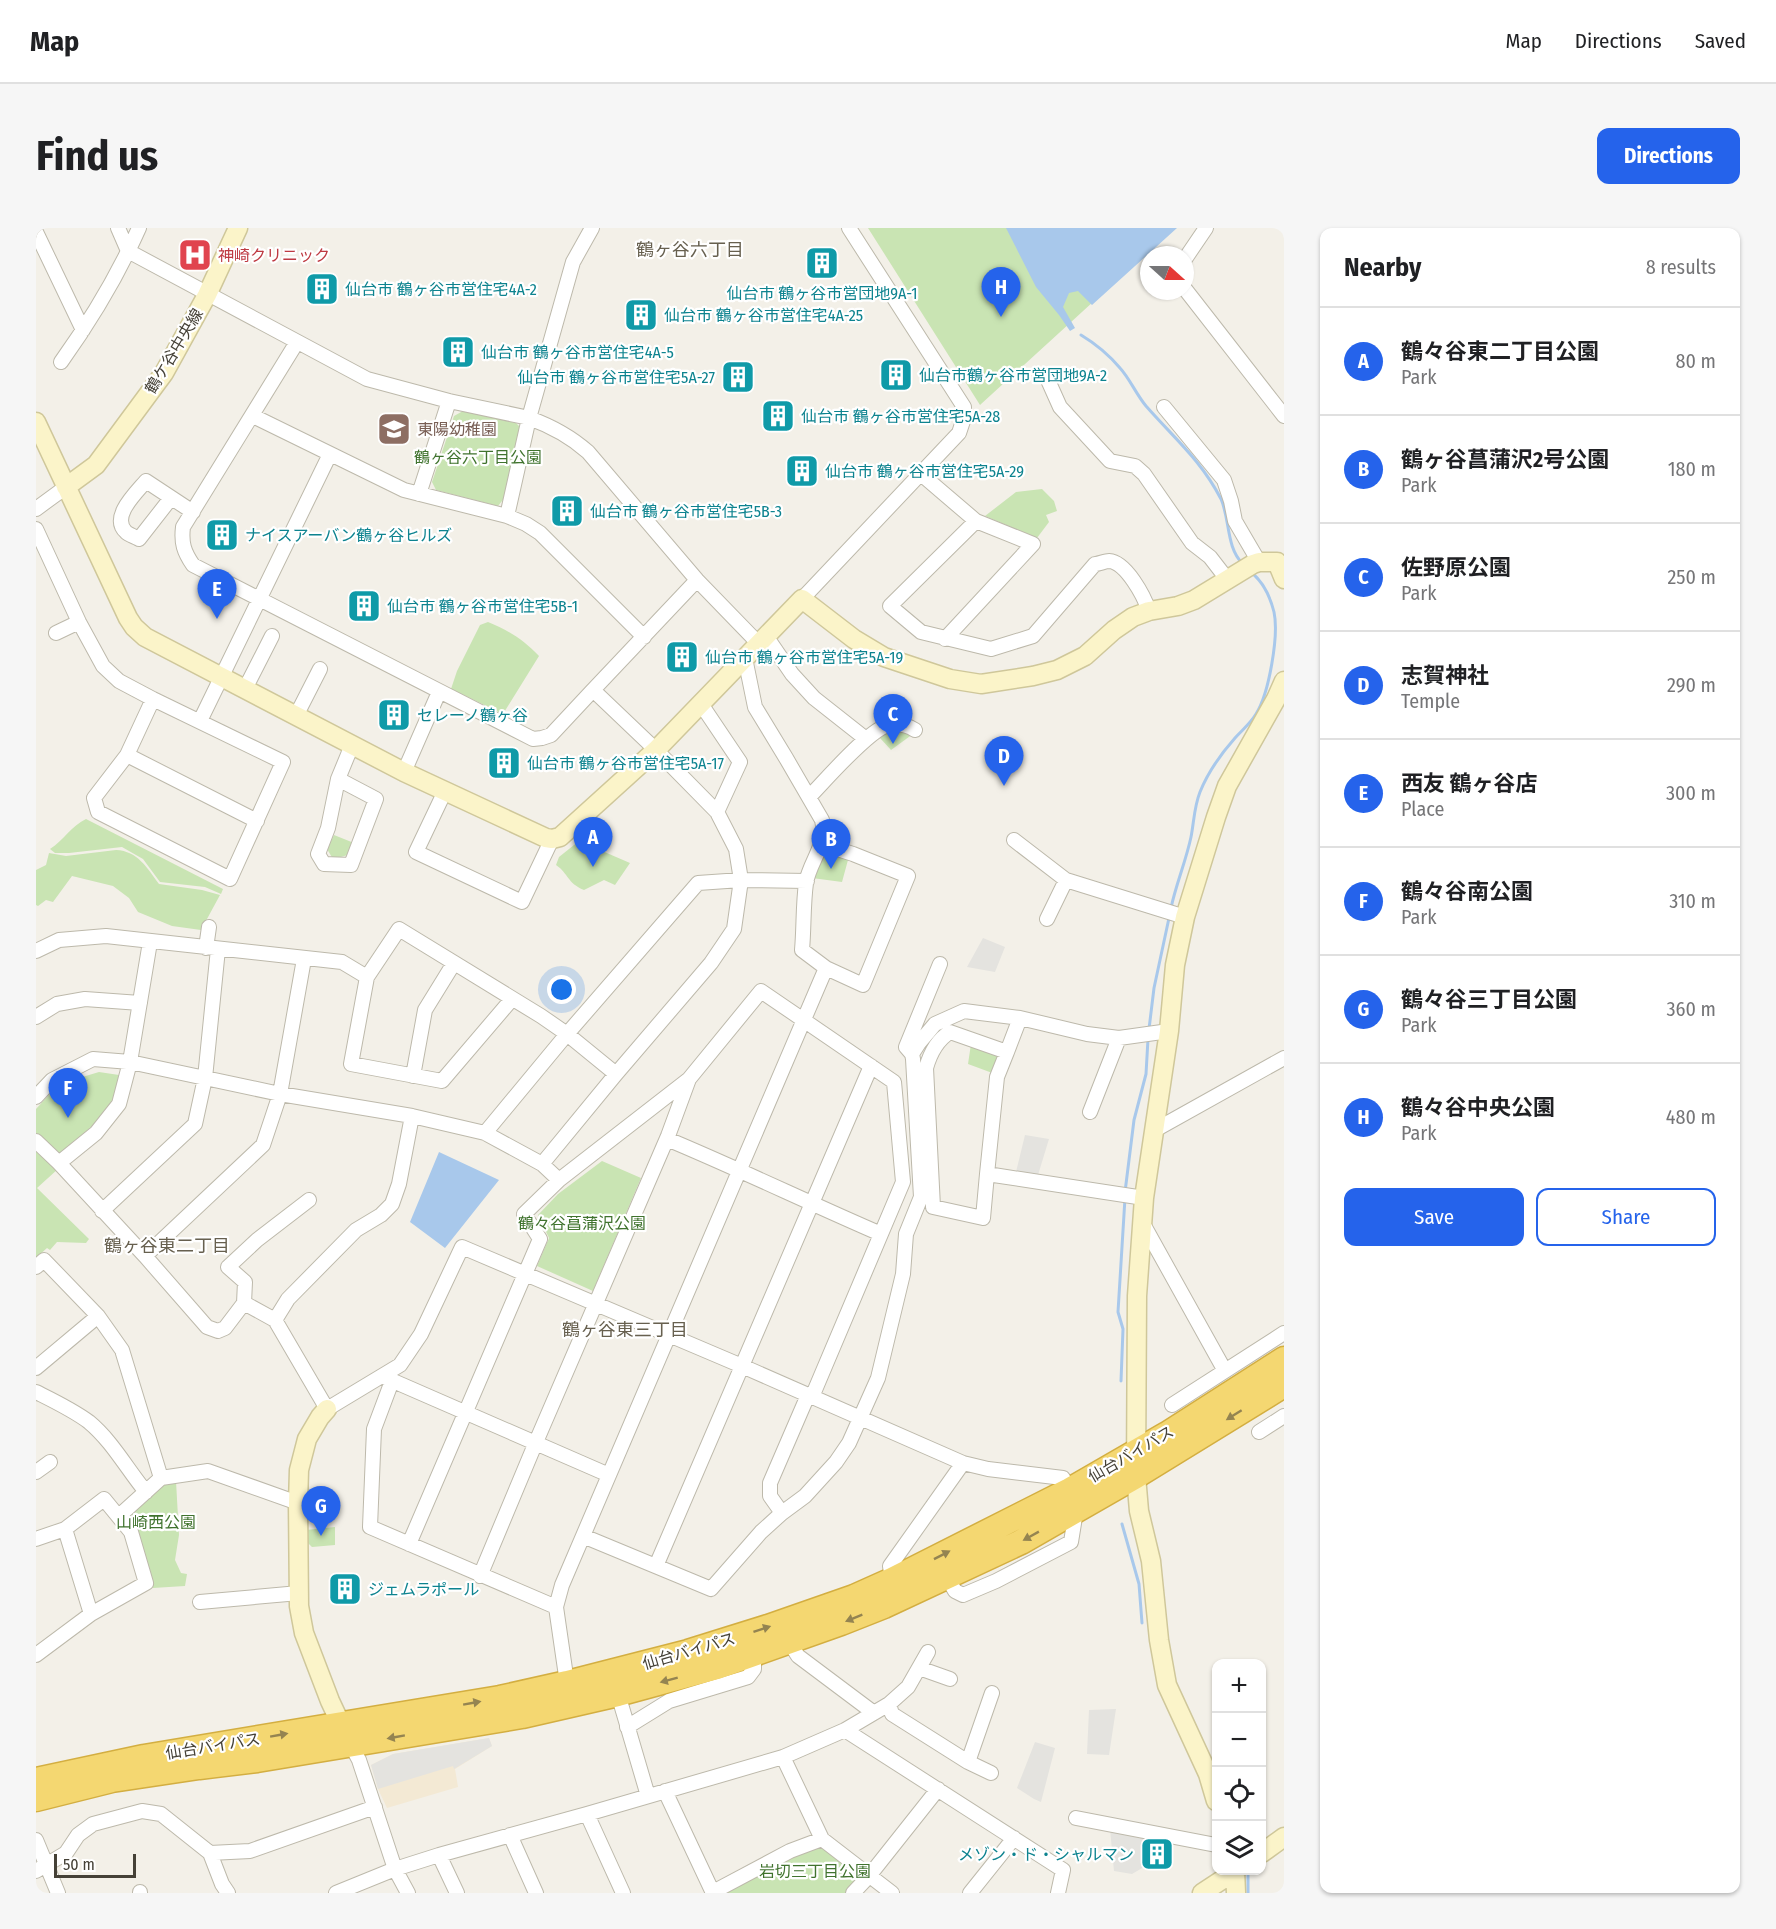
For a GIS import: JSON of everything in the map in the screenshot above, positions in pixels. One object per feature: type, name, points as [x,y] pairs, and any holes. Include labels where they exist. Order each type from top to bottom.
[{"type":"highway","name":"仙台バイパス","points":[[36,1780],[144,1757],[522,1716],[618,1694],[717,1667],[841,1623],[1021,1542],[1136,1451],[1167,1434],[1284,1359]]},
{"type":"highway","name":"仙台バイパス","points":[[36,1799],[112,1780],[258,1760],[346,1734],[567,1683],[718,1643],[854,1597],[1073,1501],[1136,1476],[1284,1385]]},
{"type":"street","points":[[118,228],[128,251],[367,379],[449,401],[530,418],[577,442],[697,580],[763,640],[814,698],[866,740]]},
{"type":"street","points":[[61,362],[83,330],[139,228]]},
{"type":"street","name":"鶴ケ谷中央線","points":[[66,487],[96,465],[164,373],[207,295],[238,228]]},
{"type":"street","points":[[507,516],[530,418],[573,262],[592,228]]},
{"type":"street","points":[[36,422],[128,618],[145,637],[404,772],[552,839],[560,837],[656,750],[959,433],[964,418],[964,408],[849,228]]},
{"type":"street","points":[[1194,246],[1206,228]]},
{"type":"street","points":[[36,232],[83,330]]},
{"type":"street","points":[[1194,300],[1284,416]]},
{"type":"street","points":[[297,342],[183,527],[181,540],[185,554],[193,565],[533,739],[551,735],[697,580]]},
{"type":"street","points":[[1047,378],[1060,407],[1110,461],[1135,466],[1144,474],[1192,543],[1210,557],[1261,568]]},
{"type":"street","points":[[419,494],[449,401]]},
{"type":"street","points":[[1164,407],[1224,480],[1235,521],[1261,568]]},
{"type":"street","points":[[253,416],[404,490],[507,516],[526,524],[540,533],[644,637]]},
{"type":"street","points":[[200,721],[330,454]]},
{"type":"street","points":[[921,474],[976,521],[1033,544],[945,639]]},
{"type":"street","points":[[36,509],[66,487]]},
{"type":"street","points":[[171,498],[193,512]]},
{"type":"street","points":[[976,521],[890,606],[921,632],[991,649],[1033,636],[1095,564],[1110,561],[1124,568],[1145,598],[1149,611]]},
{"type":"street","points":[[36,529],[79,622],[103,666],[119,681],[283,762],[230,879],[98,812],[94,798],[127,755],[153,699]]},
{"type":"street","points":[[802,599],[854,639],[884,657],[950,679],[981,684],[1056,670],[1085,656],[1114,630],[1133,617],[1194,600],[1261,568]]},
{"type":"street","points":[[56,633],[79,622]]},
{"type":"street","points":[[245,689],[271,646]]},
{"type":"street","points":[[745,658],[755,707],[809,797],[824,828],[822,844],[807,881],[802,950],[826,968],[863,985],[908,876],[822,844]]},
{"type":"street","points":[[296,716],[322,675]]},
{"type":"street","points":[[1225,1371],[1142,1222],[1132,1196],[1155,1130],[1156,1033],[1175,965],[1176,914],[1227,786],[1277,712],[1284,681]]},
{"type":"street","points":[[542,1164],[711,963],[734,928],[741,880],[736,849],[717,812],[593,690]]},
{"type":"street","points":[[404,772],[440,692]]},
{"type":"street","points":[[701,704],[740,762],[717,812]]},
{"type":"street","points":[[809,797],[866,740],[886,725],[906,724],[915,730]]},
{"type":"street","points":[[338,778],[376,799],[351,865],[324,864],[318,854],[328,828],[338,778],[352,745]]},
{"type":"street","points":[[127,755],[257,821]]},
{"type":"street","points":[[445,791],[416,852],[522,902],[552,839]]},
{"type":"street","points":[[1014,840],[1066,879],[1176,914]]},
{"type":"street","points":[[1047,919],[1066,879]]},
{"type":"street","points":[[485,1133],[698,883],[741,880],[807,881]]},
{"type":"street","points":[[102,1211],[195,1124],[205,1078],[212,948],[209,927]]},
{"type":"street","points":[[512,999],[442,1081],[351,1064],[367,977],[399,929],[512,999],[567,1034],[616,1074]]},
{"type":"street","points":[[36,951],[59,940],[106,936],[342,962],[367,977]]},
{"type":"street","points":[[59,1163],[96,1133],[119,1104],[130,1062],[150,942]]},
{"type":"street","points":[[145,1256],[263,1145],[280,1094],[304,958]]},
{"type":"street","points":[[413,1076],[425,1010],[454,963]]},
{"type":"street","points":[[912,1054],[906,1047],[940,964]]},
{"type":"street","points":[[567,1683],[556,1607],[562,1585],[826,968]]},
{"type":"street","points":[[409,1544],[540,1239],[524,1214],[559,1180],[689,1079],[761,991],[894,1082],[903,1182],[770,1483],[770,1496],[782,1513]]},
{"type":"street","points":[[36,1017],[57,1005],[85,999],[140,1003]]},
{"type":"street","points":[[583,1536],[711,1589],[761,1532],[805,1496],[849,1443],[878,1378],[903,1274],[906,1234],[921,1197],[912,1054],[935,1024],[964,1011],[1020,1018],[1087,1034],[1119,1038],[1156,1033]]},
{"type":"street","points":[[1007,1052],[950,1032],[943,1036],[929,1056],[926,1068],[933,1207],[983,1218],[997,1077],[1007,1052],[1020,1018]]},
{"type":"street","points":[[1090,1112],[1104,1093],[1119,1038]]},
{"type":"street","points":[[1155,1130],[1284,1058]]},
{"type":"street","points":[[36,1097],[52,1080],[93,1059],[130,1062],[280,1094],[412,1116],[485,1133],[542,1164],[559,1180]]},
{"type":"street","points":[[656,1566],[871,1066]]},
{"type":"street","points":[[480,1575],[667,1139],[689,1079]]},
{"type":"street","points":[[275,1320],[288,1299],[356,1230],[381,1215],[392,1204],[399,1184],[412,1116]]},
{"type":"street","points":[[667,1139],[740,1169],[881,1234]]},
{"type":"street","points":[[36,1141],[145,1256],[207,1327],[218,1331],[225,1328],[244,1303],[245,1282],[228,1267],[257,1240],[309,1200]]},
{"type":"street","points":[[987,1174],[1132,1196]]},
{"type":"street","points":[[1142,1222],[1137,1296],[1136,1476],[1139,1511],[1151,1561],[1159,1640],[1167,1685],[1212,1788]]},
{"type":"street","points":[[408,1893],[395,1869],[359,1760],[304,1633],[299,1606],[299,1470],[307,1439],[327,1409],[387,1378],[400,1365],[421,1334],[462,1247],[742,1365],[963,1463],[988,1469],[1063,1478],[1073,1501]]},
{"type":"street","points":[[36,1267],[44,1260],[98,1316],[122,1350],[161,1478]]},
{"type":"street","points":[[244,1303],[275,1320],[327,1409]]},
{"type":"street","points":[[36,1368],[98,1316]]},
{"type":"street","points":[[1172,1405],[1284,1333]]},
{"type":"street","points":[[387,1378],[609,1475]]},
{"type":"street","points":[[387,1378],[374,1429],[370,1527],[556,1607]]},
{"type":"street","points":[[36,1392],[73,1411],[90,1423],[105,1438],[146,1492]]},
{"type":"street","points":[[1259,1432],[1284,1416]]},
{"type":"street","points":[[892,1580],[890,1566],[963,1463]]},
{"type":"street","points":[[119,1516],[161,1478],[208,1471],[298,1503]]},
{"type":"street","points":[[36,1539],[65,1529],[104,1499],[131,1532],[146,1584],[91,1614],[37,1652]]},
{"type":"street","points":[[65,1529],[91,1614]]},
{"type":"street","points":[[200,1602],[299,1593]]},
{"type":"street","points":[[789,1642],[798,1656],[874,1713]]},
{"type":"street","points":[[338,1893],[395,1869],[439,1855],[783,1757],[845,1730],[889,1704],[908,1687],[928,1652]]},
{"type":"street","points":[[627,1727],[669,1701],[748,1677],[754,1669],[754,1654]]},
{"type":"street","points":[[919,1668],[950,1679]]},
{"type":"street","points":[[618,1694],[648,1796]]},
{"type":"street","points":[[968,1762],[987,1698]]},
{"type":"street","points":[[889,1704],[892,1714],[968,1762],[991,1773]]},
{"type":"street","points":[[845,1730],[1063,1870],[1058,1893]]},
{"type":"street","points":[[783,1757],[822,1839],[892,1893]]},
{"type":"street","points":[[853,1893],[938,1789]]},
{"type":"street","points":[[665,1791],[713,1893],[790,1851],[822,1839]]},
{"type":"street","points":[[210,1853],[250,1851],[375,1807]]},
{"type":"street","points":[[42,1869],[66,1853],[78,1835],[93,1824],[142,1811],[161,1814],[210,1853],[228,1893]]},
{"type":"street","points":[[587,1814],[623,1893]]},
{"type":"street","points":[[1076,1818],[1212,1844]]},
{"type":"street","points":[[510,1835],[536,1893]]},
{"type":"street","points":[[1266,1850],[1284,1837]]},
{"type":"street","points":[[970,1893],[1014,1838]]},
{"type":"street","points":[[36,1840],[42,1869],[58,1893]]},
{"type":"street","points":[[439,1855],[457,1893]]},
{"type":"street","points":[[1202,1893],[1230,1875]]},
{"type":"street","points":[[1236,1875],[1236,1893]]},
{"type":"shaded area","points":[[983,938],[1005,947],[995,972],[967,967]]},
{"type":"shaded area","points":[[1025,1135],[1049,1139],[1038,1175],[1016,1172]]},
{"type":"shaded area","points":[[1116,1709],[1109,1755],[1087,1754],[1089,1710]]},
{"type":"shaded area","points":[[489,1738],[492,1746],[455,1769],[458,1787],[387,1808],[378,1789],[371,1765],[393,1754]]},
{"type":"shaded area","points":[[489,1738],[492,1746],[454,1769],[453,1766],[378,1789],[371,1765],[393,1754]]},
{"type":"shaded area","points":[[1035,1742],[1055,1748],[1041,1802],[1017,1788]]},
{"type":"shaded area","points":[[1110,1829],[1150,1836],[1144,1867],[1132,1874],[1114,1871]]},
{"type":"green space","points":[[868,228],[1174,228],[1154,246],[1140,246],[1140,259],[980,405]]},
{"type":"green space","name":"鶴ヶ谷六丁目公園","points":[[463,411],[516,423],[521,428],[506,496],[498,506],[436,490],[432,482],[454,416]]},
{"type":"green space","points":[[1042,489],[1054,501],[1057,511],[1046,515],[1049,522],[1037,538],[985,516],[1016,492]]},
{"type":"green space","points":[[488,622],[515,636],[539,656],[503,714],[451,689],[457,671],[480,625]]},
{"type":"green space","points":[[895,728],[913,734],[891,750],[880,738]]},
{"type":"green space","points":[[86,819],[223,889],[221,894],[205,887],[160,882],[143,859],[122,847],[69,853],[55,853],[50,849]]},
{"type":"green space","points":[[334,835],[354,843],[348,855],[333,859],[327,849]]},
{"type":"green space","points":[[579,841],[630,863],[615,885],[604,880],[584,890],[574,884],[556,865],[559,857]]},
{"type":"green space","points":[[116,850],[136,857],[159,884],[220,895],[201,930],[172,926],[138,912],[129,898],[113,886],[72,876],[53,902],[46,900],[36,905],[36,870],[46,865],[49,853],[66,856]]},
{"type":"green space","points":[[822,855],[843,857],[848,860],[842,882],[812,878]]},
{"type":"green space","points":[[971,1044],[997,1052],[1002,1058],[995,1074],[968,1064]]},
{"type":"green space","points":[[99,1072],[119,1075],[113,1103],[91,1127],[59,1155],[36,1135],[36,1109],[59,1084]]},
{"type":"green space","points":[[36,1146],[58,1169],[37,1188],[89,1239],[86,1243],[57,1242],[50,1250],[47,1248],[36,1258]]},
{"type":"green space","name":"鶴々谷菖蒲沢公園","points":[[602,1161],[641,1178],[593,1291],[537,1266],[549,1238],[538,1215],[558,1194]]},
{"type":"green space","name":"山崎西公園","points":[[176,1481],[179,1535],[175,1560],[181,1573],[187,1574],[185,1586],[153,1588],[129,1516],[168,1482]]},
{"type":"green space","points":[[335,1527],[335,1545],[312,1547],[307,1542],[306,1530]]},
{"type":"green space","name":"岩切三丁目公園","points":[[819,1845],[861,1877],[846,1893],[720,1893],[722,1890]]},
{"type":"water","points":[[1006,228],[1177,228],[1157,246],[1140,246],[1140,262],[1092,305],[1078,291],[1069,293],[1063,307],[1075,328],[1070,331],[1036,287]]},
{"type":"water","points":[[439,1152],[499,1180],[445,1248],[410,1222]]},
{"type":"waterway","points":[[1081,335],[1116,363],[1146,406],[1205,473],[1221,499],[1231,542],[1243,564]]},
{"type":"waterway","points":[[1171,908],[1189,846],[1200,792],[1219,757],[1256,714],[1269,679],[1274,649],[1274,612],[1266,590],[1252,573]]},
{"type":"waterway","points":[[1149,1029],[1154,988],[1169,918]]},
{"type":"waterway","points":[[1125,1192],[1134,1120],[1146,1074],[1148,1039]]},
{"type":"waterway","points":[[1121,1381],[1123,1329],[1118,1312],[1125,1198]]},
{"type":"waterway","points":[[1122,1524],[1139,1584],[1142,1623]]},
{"type":"waterway","points":[[1248,1875],[1248,1893]]},
{"type":"place","name":"神崎クリニック","points":[[195,255]]},
{"type":"place","name":"仙台市 鶴ヶ谷市営団地9A-1","points":[[822,263]]},
{"type":"place","name":"仙台市 鶴ヶ谷市営住宅4A-2","points":[[322,289]]},
{"type":"place","name":"仙台市 鶴ヶ谷市営住宅4A-25","points":[[641,315]]},
{"type":"place","name":"鶴々谷中央公園","points":[[1001,317]]},
{"type":"place","name":"仙台市 鶴ヶ谷市営住宅4A-5","points":[[458,352]]},
{"type":"place","name":"仙台市鶴ヶ谷市営団地9A-2","points":[[896,375]]},
{"type":"place","name":"仙台市 鶴ヶ谷市営住宅5A-27","points":[[738,377]]},
{"type":"place","name":"仙台市 鶴ヶ谷市営住宅5A-28","points":[[778,416]]},
{"type":"place","name":"東陽幼稚園","points":[[394,429]]},
{"type":"place","name":"仙台市 鶴ヶ谷市営住宅5A-29","points":[[802,471]]},
{"type":"place","name":"仙台市 鶴ヶ谷市営住宅5B-3","points":[[567,511]]},
{"type":"place","name":"ナイスアーバン鶴ヶ谷ヒルズ","points":[[222,535]]},
{"type":"place","name":"仙台市 鶴ヶ谷市営住宅5B-1","points":[[364,606]]},
{"type":"place","name":"西友 鶴ヶ谷店","points":[[217,619]]},
{"type":"place","name":"仙台市 鶴ヶ谷市営住宅5A-19","points":[[682,657]]},
{"type":"place","name":"セレーノ鶴ヶ谷","points":[[394,715]]},
{"type":"place","name":"佐野原公園","points":[[893,744]]},
{"type":"place","name":"仙台市 鶴ヶ谷市営住宅5A-17","points":[[504,763]]},
{"type":"place","name":"志賀神社","points":[[1004,786]]},
{"type":"place","name":"鶴々谷東二丁目公園","points":[[593,867]]},
{"type":"place","name":"鶴ヶ谷菖蒲沢2号公園","points":[[831,869]]},
{"type":"place","name":"鶴々谷南公園","points":[[68,1118]]},
{"type":"place","name":"鶴々谷三丁目公園","points":[[321,1536]]},
{"type":"place","name":"ジェムラポール","points":[[345,1589]]},
{"type":"place","name":"メゾン・ド・シャルマン","points":[[1157,1854]]},
{"type":"district","name":"鶴ヶ谷六丁目","points":[[690,250]]},
{"type":"district","name":"鶴ヶ谷東二丁目","points":[[167,1246]]},
{"type":"district","name":"鶴ヶ谷東三丁目","points":[[625,1330]]}]
